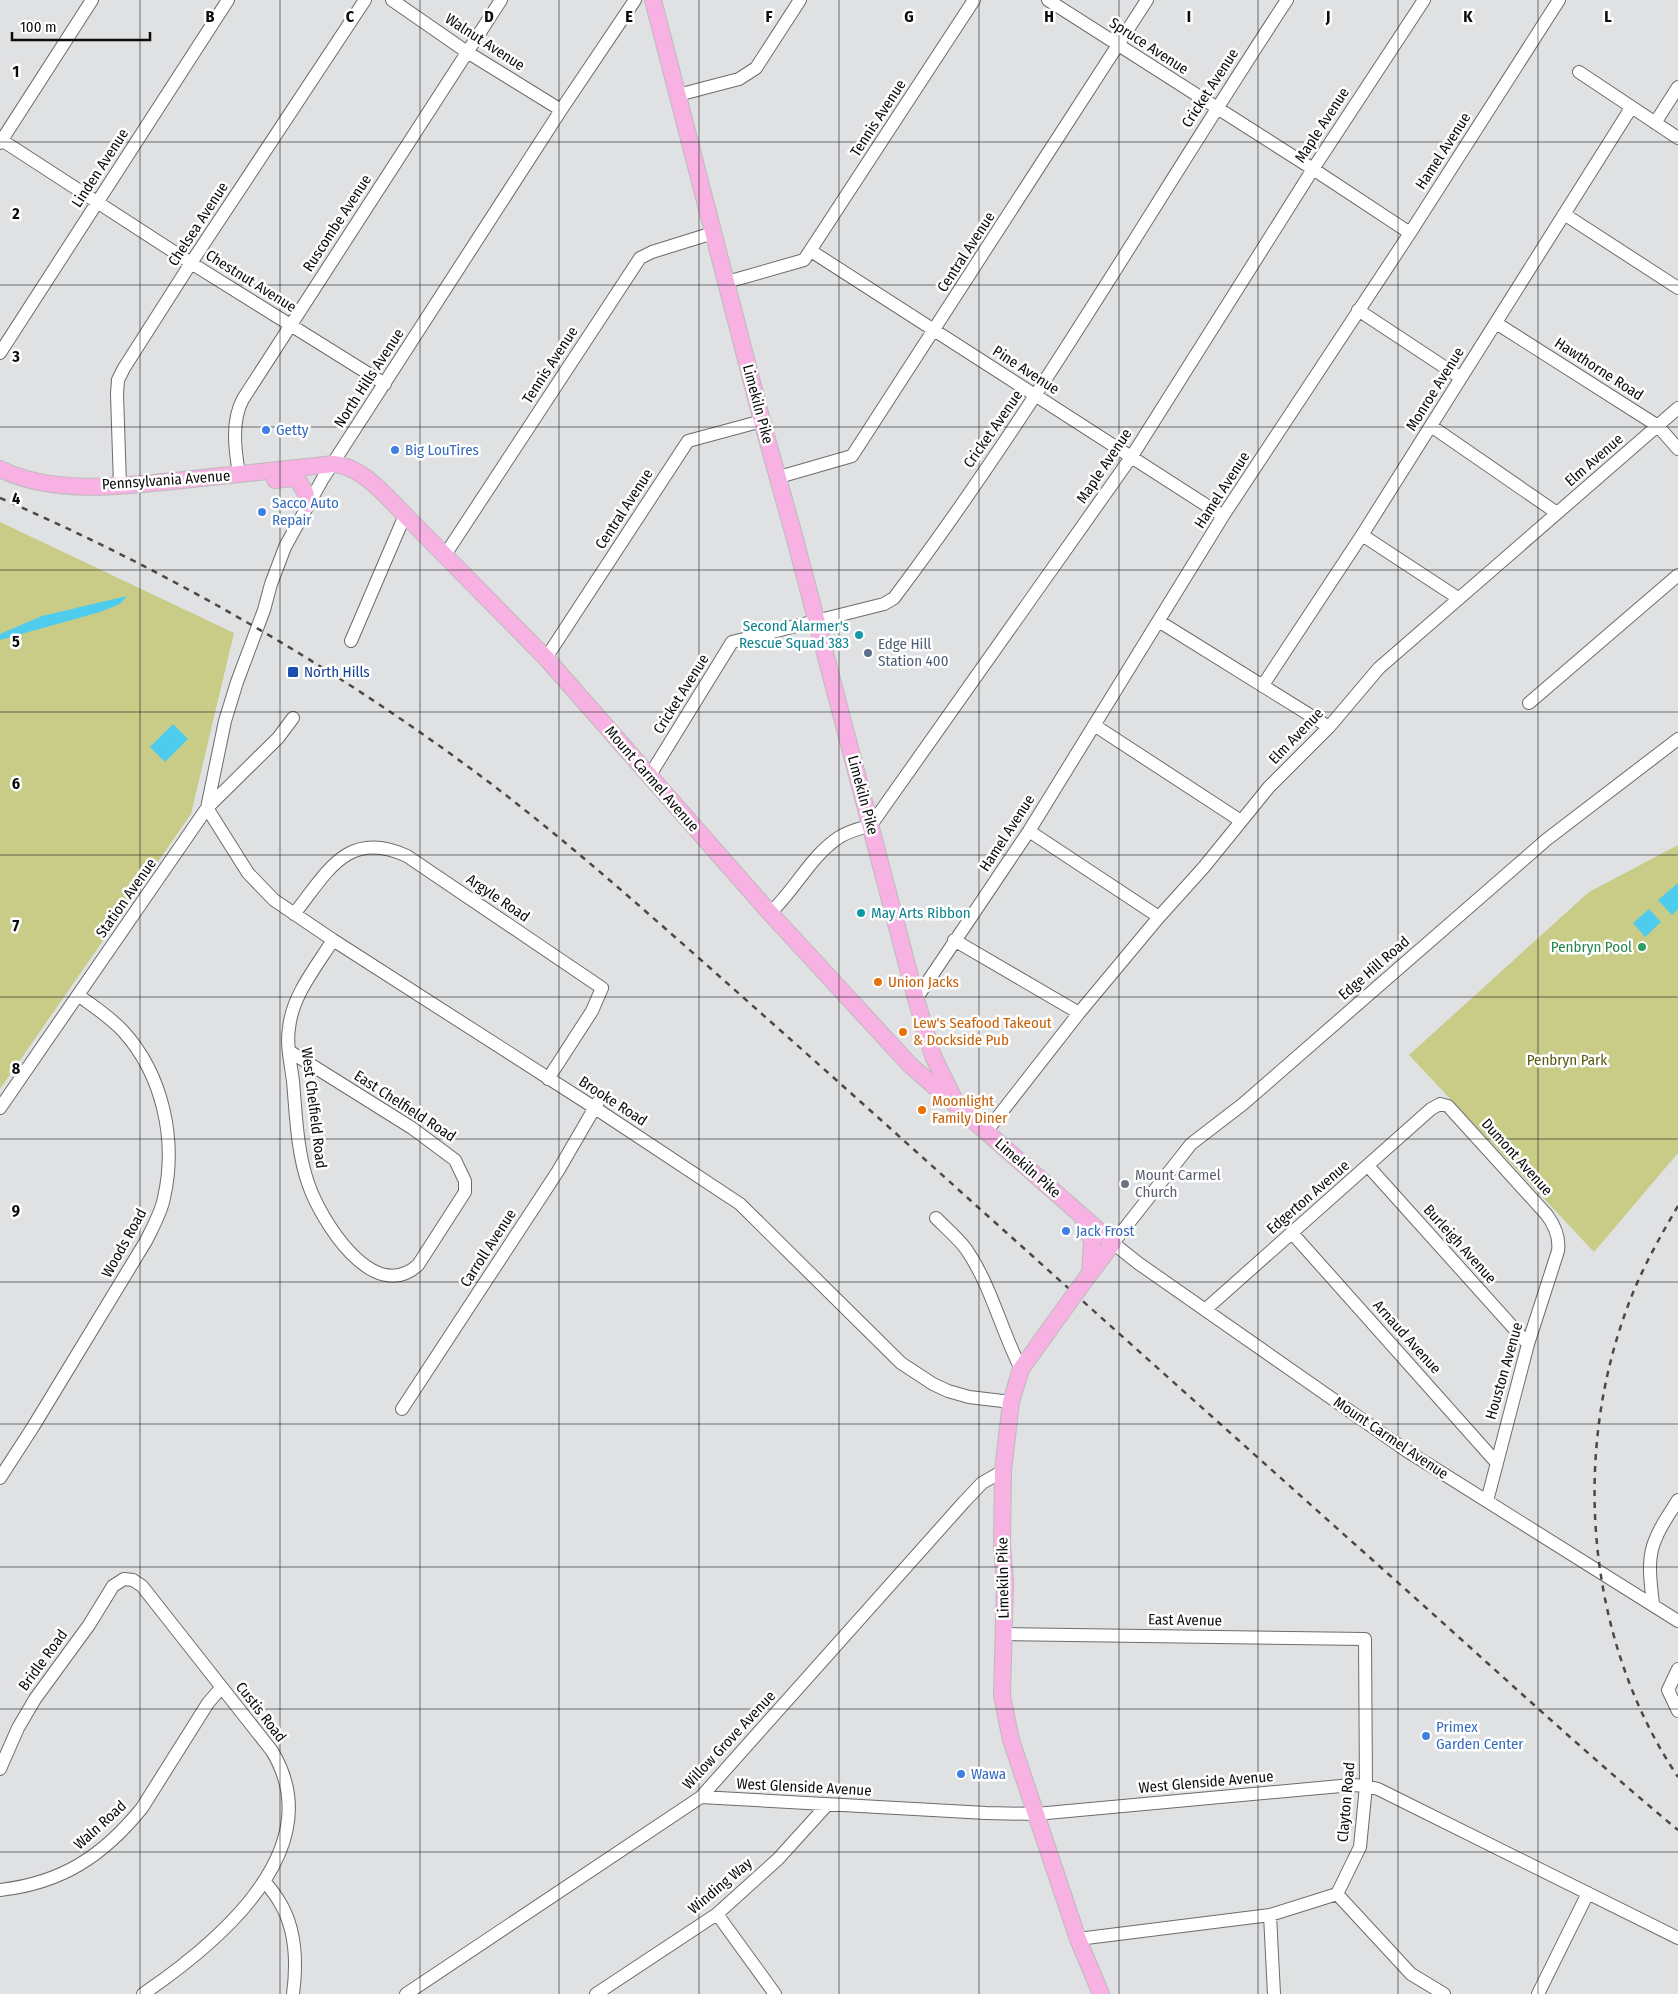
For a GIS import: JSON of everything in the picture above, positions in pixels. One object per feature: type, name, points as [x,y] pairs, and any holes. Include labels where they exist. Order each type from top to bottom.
[{"type":"main road","name":"Limekiln Pike","points":[[653,0],[762,421],[779,478],[916,999],[933,1056],[959,1109],[1112,1243],[1022,1369],[1011,1402],[1003,1471],[1002,1545],[1005,1582],[1002,1696],[1011,1740],[1078,1939],[1101,1994]]},
{"type":"main road","name":"Mount Carmel Avenue","points":[[334,464],[345,465],[356,471],[381,492],[546,658],[770,913],[910,1065],[959,1109]]},
{"type":"main road","name":"Pennsylvania Avenue","points":[[0,469],[30,479],[70,486],[120,485],[334,464]]},
{"type":"main road","points":[[239,474],[260,481],[291,478],[298,480],[305,492],[308,504]]},
{"type":"main road","points":[[1083,1217],[1092,1242],[1089,1274]]},
{"type":"street","points":[[1,141],[92,0]]},
{"type":"street","name":"Linden Avenue","points":[[0,354],[96,202],[228,0]]},
{"type":"street","name":"Chelsea Avenue","points":[[120,485],[118,380],[191,263],[365,0]]},
{"type":"street","name":"Walnut Avenue","points":[[392,0],[467,52],[561,110]]},
{"type":"street","name":"Ruscombe Avenue","points":[[239,474],[235,422],[238,407],[500,0]]},
{"type":"street","name":"North Hills Avenue","points":[[207,808],[220,737],[237,682],[285,547],[308,504],[561,110],[635,0]]},
{"type":"street","points":[[678,95],[739,79],[756,68],[800,0]]},
{"type":"street","name":"Tennis Avenue","points":[[726,282],[804,260],[974,0]]},
{"type":"street","name":"Spruce Avenue","points":[[1048,0],[1410,233]]},
{"type":"street","name":"Central Avenue","points":[[779,478],[852,456],[1147,0]]},
{"type":"street","name":"Cricket Avenue","points":[[650,775],[732,642],[884,604],[894,598],[1036,397],[1216,108],[1287,0]]},
{"type":"street","name":"Maple Avenue","points":[[871,825],[1132,456],[1313,169],[1424,0]]},
{"type":"street","name":"Hamel Avenue","points":[[916,999],[1029,831],[1160,622],[1223,516],[1410,233],[1559,0]]},
{"type":"street","points":[[1579,72],[1678,138]]},
{"type":"street","points":[[1655,122],[1678,88]]},
{"type":"street","name":"Monroe Avenue","points":[[1263,685],[1362,535],[1631,108]]},
{"type":"street","name":"Chestnut Avenue","points":[[1,141],[385,384]]},
{"type":"street","points":[[1564,214],[1678,288]]},
{"type":"street","name":"Tennis Avenue","points":[[445,555],[640,258],[652,252],[713,233]]},
{"type":"street","name":"Pine Avenue","points":[[811,251],[1223,516]]},
{"type":"street","points":[[1358,310],[1461,378]]},
{"type":"street","name":"Hawthorne Road","points":[[1496,323],[1658,426],[1678,449]]},
{"type":"street","name":"Elm Avenue","points":[[986,1132],[1079,1013],[1159,917],[1204,867],[1269,787],[1329,727],[1379,668],[1417,637],[1458,598],[1678,408]]},
{"type":"street","name":"Central Avenue","points":[[546,658],[688,441],[762,421]]},
{"type":"street","points":[[1431,426],[1557,513]]},
{"type":"street","points":[[351,641],[405,515]]},
{"type":"street","points":[[1362,535],[1458,598]]},
{"type":"street","points":[[1529,702],[1678,575]]},
{"type":"street","points":[[1160,622],[1329,727]]},
{"type":"street","name":"Station Avenue","points":[[0,1108],[207,808],[278,738],[293,718]]},
{"type":"street","points":[[1094,725],[1241,821]]},
{"type":"street","name":"Edge Hill Road","points":[[1112,1243],[1191,1144],[1250,1098],[1546,840],[1678,740]]},
{"type":"street","name":"Brooke Road","points":[[207,808],[248,873],[260,887],[294,914],[333,940],[548,1079],[596,1105],[740,1204],[901,1363],[940,1388],[969,1397],[1011,1402]]},
{"type":"street","points":[[770,913],[784,900],[823,850],[850,831],[871,825]]},
{"type":"street","points":[[1029,831],[1159,917]]},
{"type":"street","name":"Argyle Road","points":[[294,914],[327,873],[354,850],[364,847],[380,847],[407,856],[602,988],[592,1011],[548,1079]]},
{"type":"street","name":"West Chelfield Road","points":[[333,940],[294,1006],[288,1029],[300,1150],[308,1185],[339,1239],[359,1260],[381,1275],[389,1277],[398,1275]]},
{"type":"street","points":[[954,940],[1079,1013]]},
{"type":"street","name":"Woods Road","points":[[0,1478],[34,1427],[146,1240],[159,1214],[166,1186],[168,1134],[156,1083],[132,1042],[122,1030],[78,995]]},
{"type":"street","name":"East Chelfield Road","points":[[290,1051],[419,1133],[456,1160],[462,1171],[465,1181],[465,1192],[459,1203],[418,1265],[410,1273],[398,1275]]},
{"type":"street","name":"Dumont Avenue","points":[[1430,1109],[1440,1104],[1448,1106],[1454,1111],[1547,1215],[1557,1233],[1558,1251]]},
{"type":"street","name":"Carroll Avenue","points":[[402,1409],[558,1171],[596,1105]]},
{"type":"street","name":"Edgerton Avenue","points":[[1206,1309],[1430,1109]]},
{"type":"street","name":"Burleigh Avenue","points":[[1368,1166],[1528,1344]]},
{"type":"street","points":[[936,1218],[964,1246],[983,1277],[1010,1348],[1022,1369]]},
{"type":"street","name":"Arnaud Avenue","points":[[1292,1233],[1496,1462]]},
{"type":"street","name":"Mount Carmel Avenue","points":[[1112,1243],[1407,1451],[1678,1621]]},
{"type":"street","name":"Houston Avenue","points":[[1487,1501],[1528,1344],[1558,1251]]},
{"type":"street","name":"Willow Grove Avenue","points":[[406,1994],[701,1797],[964,1502],[982,1484],[1003,1471]]},
{"type":"street","points":[[1653,1605],[1649,1571],[1651,1555],[1655,1539],[1678,1500]]},
{"type":"street","name":"Custis Road","points":[[124,1579],[133,1580],[142,1586],[272,1751],[279,1762],[286,1787],[289,1813],[281,1851],[265,1882],[235,1917],[203,1949],[172,1974],[142,1994]]},
{"type":"street","name":"Bridle Road","points":[[0,1769],[18,1728],[35,1699],[90,1625],[113,1586],[124,1579]]},
{"type":"street","name":"East Avenue","points":[[1004,1634],[1365,1639]]},
{"type":"street","name":"Clayton Road","points":[[1337,1894],[1360,1847],[1366,1786],[1365,1639]]},
{"type":"street","points":[[1678,1669],[1668,1690],[1678,1711]]},
{"type":"street","name":"Waln Road","points":[[0,1890],[32,1886],[58,1876],[90,1858],[105,1846],[142,1808],[208,1703],[221,1688]]},
{"type":"street","name":"West Glenside Avenue","points":[[701,1797],[827,1805],[1036,1814],[1352,1785],[1366,1786],[1378,1789],[1678,1938]]},
{"type":"street","name":"Winding Way","points":[[596,1994],[717,1914],[778,1859],[827,1805]]},
{"type":"street","points":[[265,1882],[280,1902],[288,1922],[296,1970],[293,1994]]},
{"type":"street","points":[[1538,1994],[1588,1893]]},
{"type":"street","points":[[1078,1939],[1270,1915],[1337,1894],[1411,1974],[1444,1994]]},
{"type":"street","points":[[717,1914],[775,1994]]},
{"type":"street","points":[[1270,1915],[1274,1994]]},
{"type":"green space","points":[[0,522],[234,633],[191,814],[0,1089]]},
{"type":"green space","name":"Penbryn Park","points":[[1678,845],[1678,1153],[1594,1252],[1409,1055],[1589,892]]},
{"type":"water","points":[[127,596],[120,604],[100,612],[0,640],[0,634],[42,616]]},
{"type":"water","points":[[173,724],[188,739],[165,762],[150,747]]},
{"type":"water","points":[[1678,883],[1678,909],[1672,915],[1658,900]]},
{"type":"water","points":[[1649,909],[1661,922],[1645,937],[1633,923]]},
{"type":"railway","points":[[0,498],[130,559],[256,627],[377,703],[521,807],[599,871],[701,960],[1567,1735],[1678,1830]]},
{"type":"railway","points":[[1678,1206],[1643,1270],[1626,1311],[1609,1369],[1598,1429],[1595,1489],[1598,1550],[1607,1610],[1624,1669],[1648,1725],[1678,1777]]},
{"type":"place","name":"Getty","points":[[266,430]]},
{"type":"place","name":"Big LouTires","points":[[395,450]]},
{"type":"place","name":"Sacco Auto Repair","points":[[262,512]]},
{"type":"place","name":"Second Alarmer's Rescue Squad 383","points":[[859,635]]},
{"type":"place","name":"Edge Hill Station 400","points":[[868,653]]},
{"type":"place","name":"North Hills","points":[[293,672]]},
{"type":"place","name":"May Arts Ribbon","points":[[861,913]]},
{"type":"place","name":"Penbryn Pool","points":[[1642,947]]},
{"type":"place","name":"Union Jacks","points":[[878,982]]},
{"type":"place","name":"Lew's Seafood Takeout & Dockside Pub","points":[[903,1032]]},
{"type":"place","name":"Moonlight Family Diner","points":[[922,1110]]},
{"type":"place","name":"Mount Carmel Church","points":[[1125,1184]]},
{"type":"place","name":"Jack Frost","points":[[1066,1231]]},
{"type":"place","name":"Primex Garden Center","points":[[1426,1736]]},
{"type":"place","name":"Wawa","points":[[961,1774]]}]
